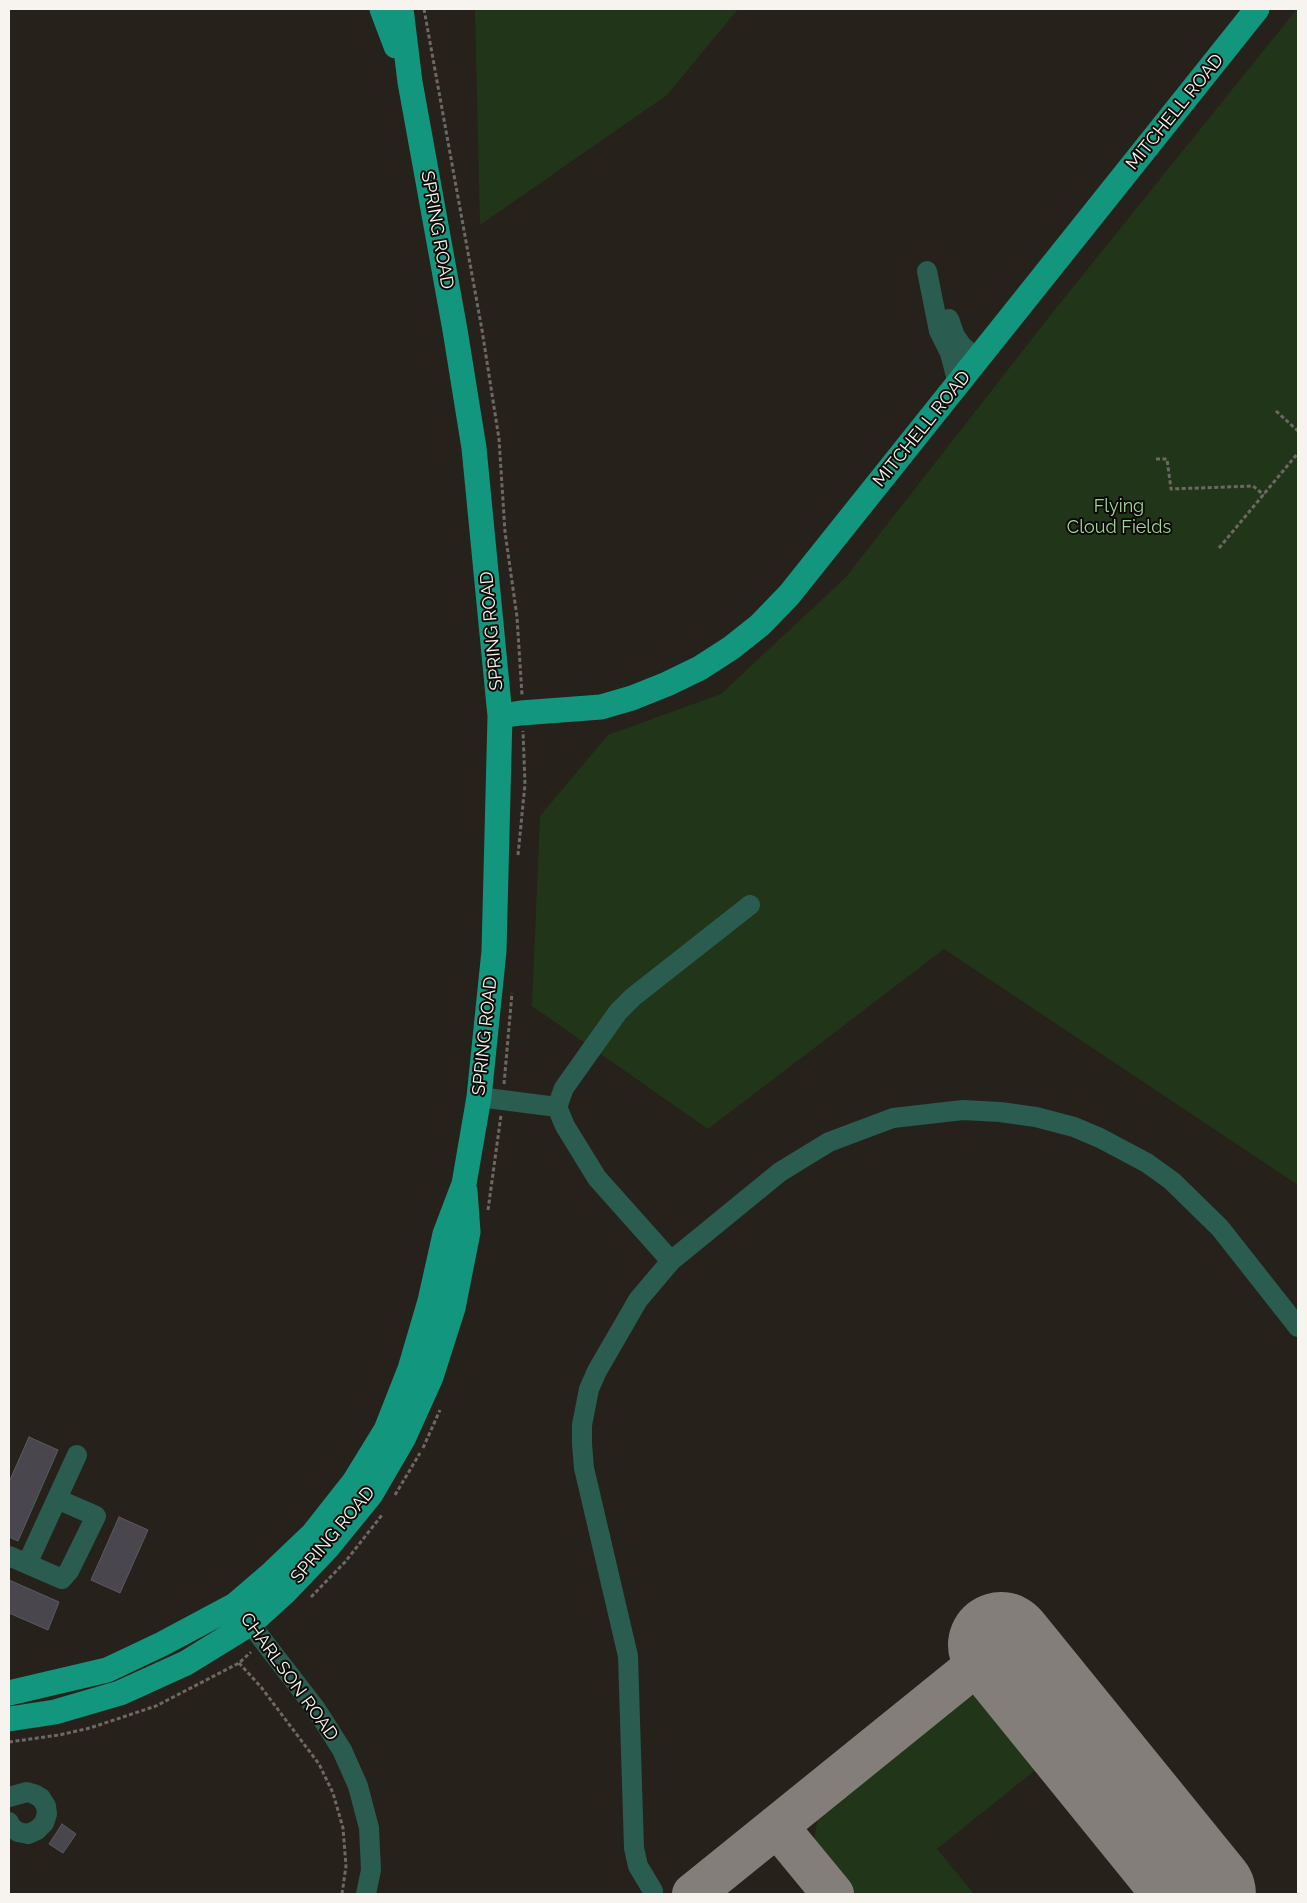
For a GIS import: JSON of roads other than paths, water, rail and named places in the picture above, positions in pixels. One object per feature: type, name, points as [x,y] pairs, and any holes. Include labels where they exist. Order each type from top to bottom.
[{"type":"main road","name":"SPRING ROAD","points":[[382,9],[410,82]]},
{"type":"main road","name":"SPRING ROAD","points":[[9,1719],[55,1712],[120,1693],[186,1664],[250,1622],[284,1593],[327,1548],[371,1494],[403,1440],[431,1377],[453,1308],[468,1232],[464,1184],[491,1099],[494,950],[518,702],[455,330],[410,82],[401,9]]},
{"type":"main road","name":"MITCHELL ROAD","points":[[518,702],[601,707],[632,698],[700,668],[731,648],[760,625],[790,595],[1257,9]]},
{"type":"main road","name":"SPRING ROAD","points":[[9,1693],[107,1670],[162,1644],[250,1622]]},
{"type":"street","points":[[958,384],[950,353],[939,331],[927,271],[942,286],[951,327],[955,336],[962,346],[978,359]]},
{"type":"street","points":[[672,1261],[597,1178],[565,1126],[557,1107],[564,1088],[618,1012],[633,997],[750,905]]},
{"type":"street","points":[[491,1099],[557,1107]]},
{"type":"street","points":[[653,1891],[638,1866],[634,1848],[628,1656],[584,1468],[582,1425],[589,1389],[597,1371],[638,1300],[672,1261],[780,1172],[829,1142],[893,1118],[963,1110],[1000,1112],[1036,1117],[1074,1127],[1100,1138],[1147,1163],[1172,1181],[1220,1228],[1298,1327]]},
{"type":"street","points":[[28,1564],[77,1455]]},
{"type":"street","points":[[9,1556],[62,1579],[69,1571],[96,1516],[57,1499]]},
{"type":"street","name":"CHARLSON ROAD","points":[[250,1622],[316,1709],[342,1750],[358,1786],[369,1828],[371,1870],[366,1894]]},
{"type":"street","points":[[9,1797],[27,1792],[34,1794],[42,1798],[47,1814],[44,1823],[37,1830],[28,1834],[18,1832],[9,1822]]},
{"type":"park label","name":"Flying Cloud Fields","points":[[1119,517]]}]
